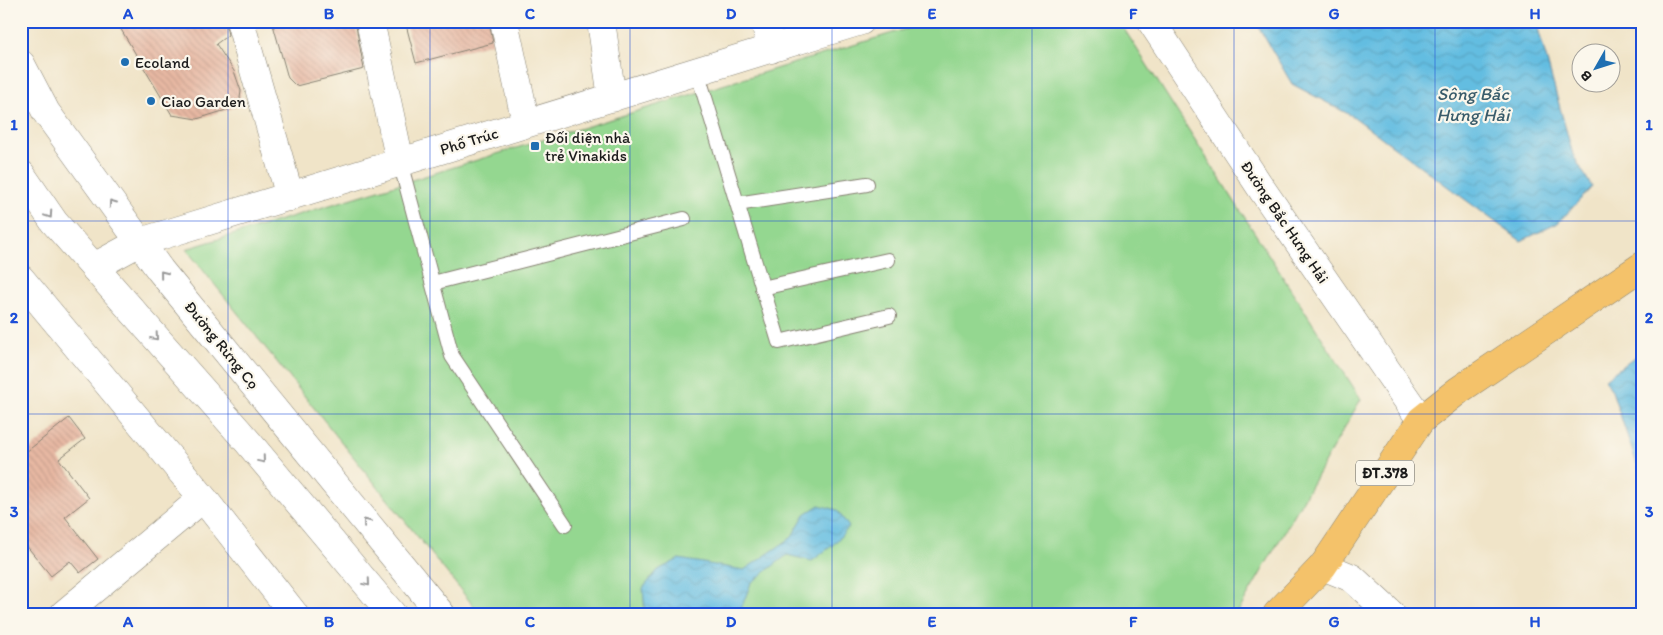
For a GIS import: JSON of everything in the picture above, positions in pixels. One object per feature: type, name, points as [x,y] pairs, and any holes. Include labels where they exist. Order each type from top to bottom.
[{"type":"main road","name":"ĐT.378","points":[[1277,614],[1322,566],[1421,420],[1458,390],[1642,266]]},
{"type":"street","points":[[240,21],[290,197]]},
{"type":"street","points":[[370,21],[400,162]]},
{"type":"street","points":[[504,21],[526,123]]},
{"type":"street","points":[[601,21],[612,98]]},
{"type":"street","points":[[765,21],[771,49]]},
{"type":"street","name":"Phố Trúc","points":[[94,267],[140,242],[861,21]]},
{"type":"street","name":"Đường Bắc Hưng Hải","points":[[1151,21],[1263,191],[1421,420]]},
{"type":"street","name":"Đường Rừng Cọ","points":[[21,64],[46,112],[160,270],[441,614]]},
{"type":"street","points":[[21,174],[54,222],[248,442],[392,614]]},
{"type":"street","points":[[21,278],[203,498],[294,614]]},
{"type":"street","points":[[64,614],[203,498]]},
{"type":"street","points":[[1322,566],[1352,578],[1391,614]]},
{"type":"lane","points":[[697,71],[778,342],[888,316]]},
{"type":"lane","points":[[400,162],[452,356],[565,525]]},
{"type":"lane","points":[[737,204],[867,184]]},
{"type":"lane","points":[[433,283],[684,219]]},
{"type":"lane","points":[[762,288],[888,260]]},
{"type":"green space","points":[[932,21],[1119,21],[1361,399],[1237,614],[480,614],[186,249]]},
{"type":"water","name":"Sông Bắc Hưng Hải","points":[[1255,21],[1536,21],[1573,155],[1592,187],[1558,223],[1521,241],[1354,117],[1292,84]]},
{"type":"water","points":[[1642,351],[1642,479],[1612,391],[1605,379]]},
{"type":"water","points":[[819,505],[837,510],[849,527],[834,544],[812,561],[787,555],[751,583],[739,614],[645,614],[643,588],[658,570],[679,559],[744,570],[791,538],[805,514]]},
{"type":"building","points":[[116,21],[225,21],[228,35],[216,44],[234,71],[241,91],[239,106],[197,119],[172,115]]},
{"type":"building","points":[[272,21],[355,21],[364,69],[296,86],[288,78]]},
{"type":"building","points":[[405,21],[489,21],[493,43],[416,63]]},
{"type":"building","points":[[69,418],[85,439],[59,459],[89,498],[65,517],[98,559],[80,573],[70,561],[51,576],[21,539],[21,456]]},
{"type":"place","name":"Ecoland","points":[[125,62]]},
{"type":"place","name":"Ciao Garden","points":[[151,101]]},
{"type":"place","name":"Đối diện nhà trẻ Vinakids","points":[[535,146]]}]
